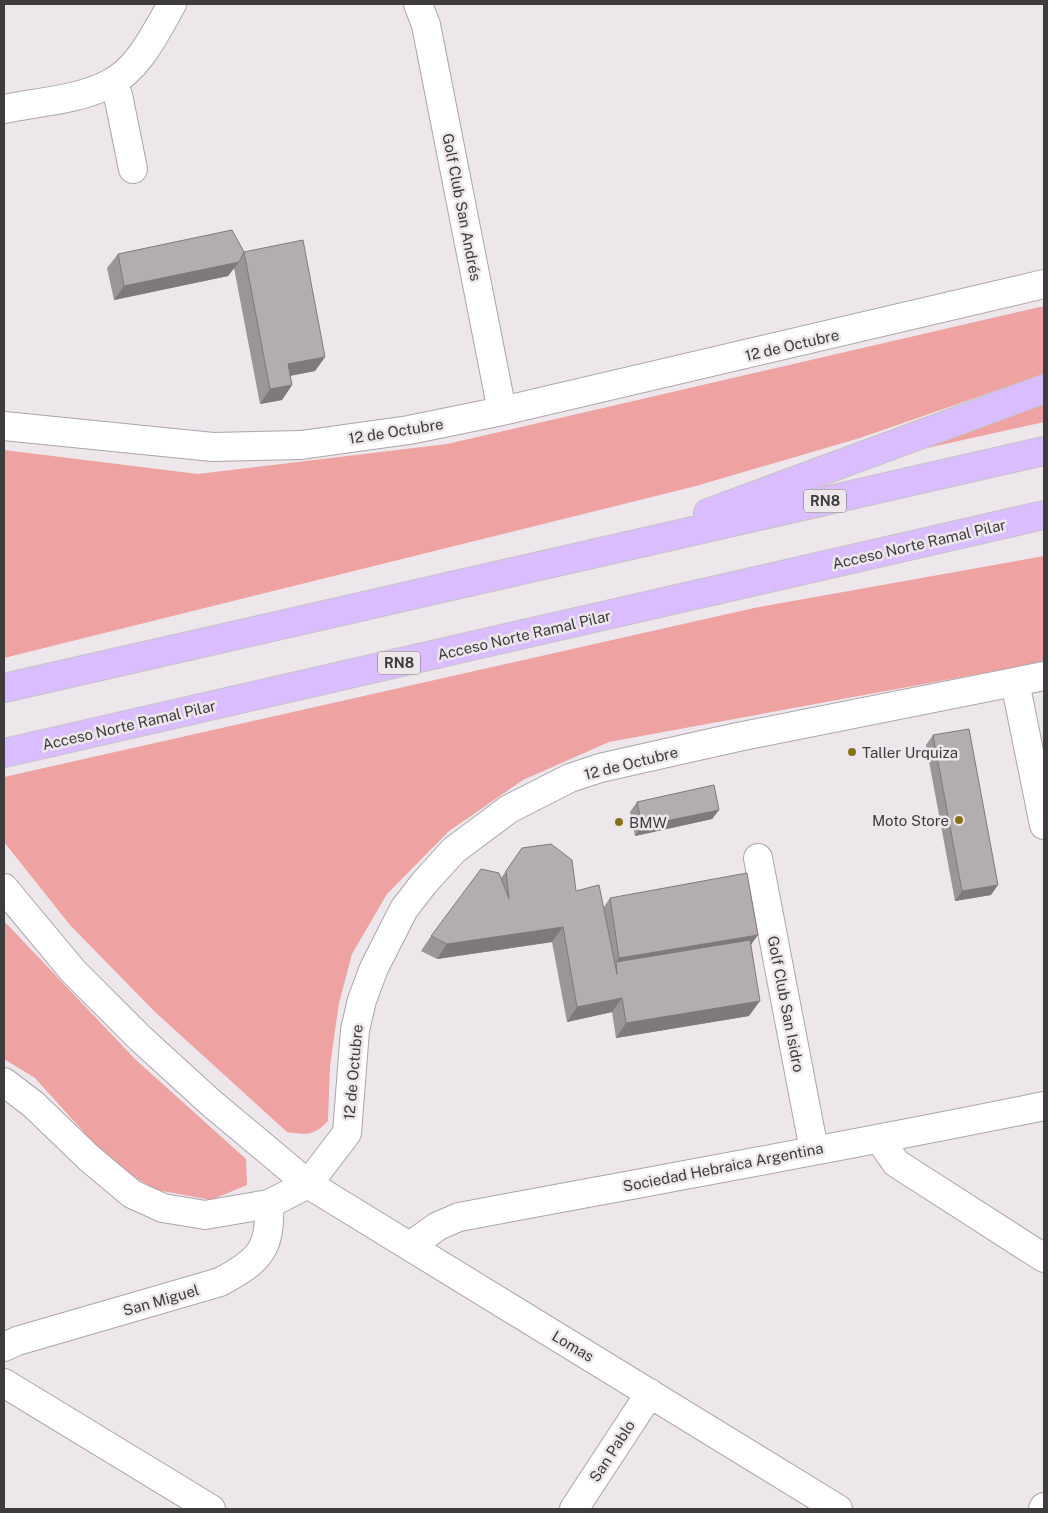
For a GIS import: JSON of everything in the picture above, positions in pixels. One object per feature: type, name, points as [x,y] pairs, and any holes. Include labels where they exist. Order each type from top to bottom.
[{"type":"highway","points":[[606,550],[1044,388]]},
{"type":"highway","name":"RN8","points":[[4,688],[1044,451]]},
{"type":"highway","name":"Acceso Norte Ramal Pilar","points":[[4,754],[1044,515]]},
{"type":"highway","points":[[794,573],[1044,535]]},
{"type":"street","points":[[4,109],[82,94],[110,84],[130,68],[146,49],[172,4]]},
{"type":"street","name":"Golf Club San Andrés","points":[[418,4],[426,25],[502,411]]},
{"type":"street","points":[[110,84],[118,95],[133,169]]},
{"type":"street","name":"12 de Octubre","points":[[4,426],[213,447],[302,445],[409,430],[502,411],[1044,284]]},
{"type":"street","name":"12 de Octubre","points":[[4,1082],[34,1105],[89,1158],[132,1194],[163,1208],[205,1216],[269,1204],[308,1184],[348,1133],[355,1030],[365,992],[388,936],[404,909],[424,883],[454,850],[509,809],[539,793],[600,768],[738,737],[1044,676]]},
{"type":"street","points":[[1014,682],[1044,825]]},
{"type":"street","name":"Golf Club San Isidro","points":[[758,858],[814,1150]]},
{"type":"street","name":"Lomas","points":[[4,888],[74,971],[140,1038],[210,1102],[308,1184],[838,1509]]},
{"type":"street","name":"Sociedad Hebraica Argentina","points":[[410,1246],[438,1226],[460,1217],[814,1150],[880,1140],[1044,1106]]},
{"type":"street","points":[[880,1140],[896,1163],[1044,1258]]},
{"type":"street","name":"San Miguel","points":[[4,1347],[26,1338],[220,1282],[247,1268],[259,1257],[266,1244],[270,1225],[269,1204]]},
{"type":"street","points":[[4,1383],[211,1509]]},
{"type":"street","name":"San Pablo","points":[[574,1509],[650,1393]]},
{"type":"shaded area","points":[[1044,306],[1044,374],[860,438],[696,486],[4,658],[4,450],[198,474],[447,444]]},
{"type":"shaded area","points":[[1044,404],[1044,422],[918,450]]},
{"type":"shaded area","points":[[1044,556],[1044,662],[609,742],[523,780],[449,831],[387,894],[352,954],[339,1003],[330,1066],[328,1121],[314,1132],[300,1134],[287,1132],[154,1011],[70,925],[4,842],[4,777],[754,608]]},
{"type":"shaded area","points":[[4,921],[136,1060],[246,1159],[247,1185],[211,1200],[157,1190],[122,1170],[91,1140],[35,1078],[4,1059]]},
{"type":"building","points":[[232,230],[244,252],[239,262],[124,286],[118,254]]},
{"type":"building","points":[[303,240],[325,357],[288,364],[292,385],[270,389],[244,252]]},
{"type":"building","name":"Moto Store","points":[[969,729],[998,885],[962,891],[933,735]]},
{"type":"building","points":[[714,785],[719,810],[642,826],[637,802]]},
{"type":"building","points":[[551,844],[572,860],[576,891],[599,885],[617,974],[616,962],[750,940],[760,1001],[626,1023],[622,998],[577,1007],[563,927],[447,944],[431,936],[481,869],[499,873],[509,899],[506,871],[522,848]]},
{"type":"building","points":[[747,873],[758,935],[619,958],[610,898]]},
{"type":"place","name":"Taller Urquiza","points":[[852,752]]},
{"type":"place","name":"Moto Store","points":[[959,820]]},
{"type":"place","name":"BMW","points":[[619,822]]}]
